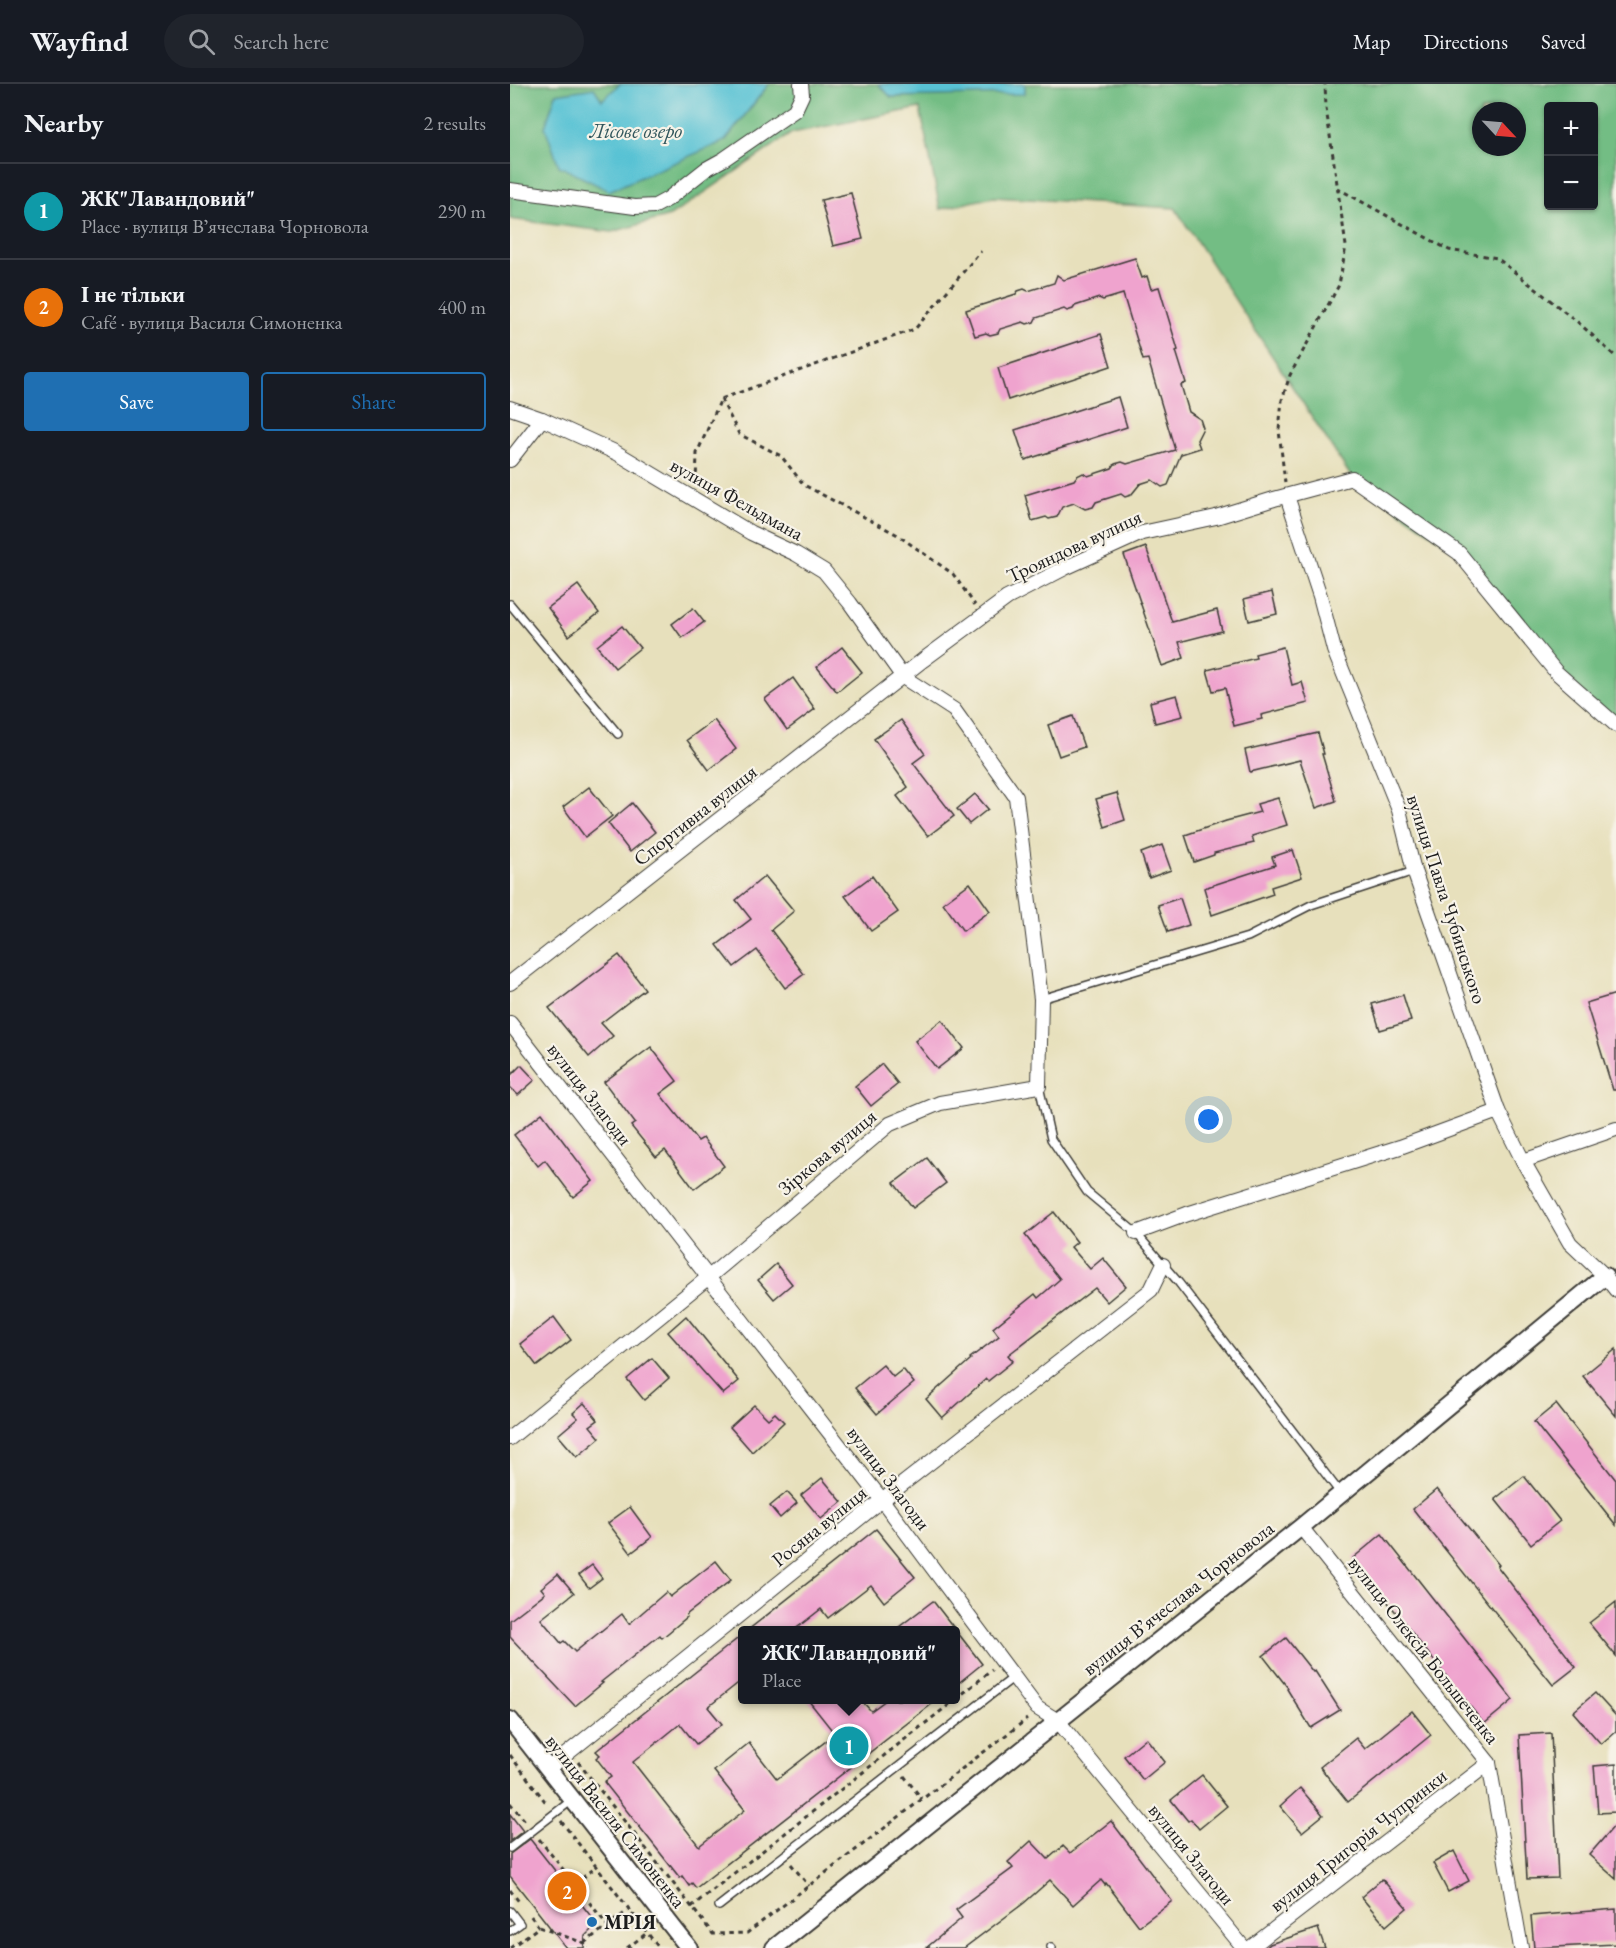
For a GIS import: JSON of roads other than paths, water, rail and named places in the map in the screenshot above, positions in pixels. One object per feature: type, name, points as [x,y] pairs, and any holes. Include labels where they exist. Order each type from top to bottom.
[{"type":"street","points":[[510,190],[635,207],[655,206],[795,110],[802,95],[801,84]]},
{"type":"street","name":"вулиця Фельдмана","points":[[510,408],[542,418],[617,453],[751,533],[796,554],[824,572],[903,677]]},
{"type":"street","points":[[510,460],[542,418]]},
{"type":"street","name":"Трояндова вулиця","points":[[903,677],[1007,598],[1065,568],[1142,533],[1216,517],[1352,478],[1459,553],[1556,672],[1616,725]]},
{"type":"street","name":"вулиця Павла Чубинського","points":[[1287,496],[1320,596],[1334,650],[1399,810],[1414,871],[1498,1111],[1523,1161],[1570,1243],[1605,1276],[1616,1290]]},
{"type":"street","points":[[903,677],[954,710],[1016,797],[1041,999],[1039,1086]]},
{"type":"street","name":"Спортивна вулиця","points":[[510,983],[903,677]]},
{"type":"street","name":"вулиця Злагоди","points":[[510,1023],[710,1276],[882,1500],[1037,1708],[1058,1720],[1244,1948]]},
{"type":"street","name":"Зіркова вулиця","points":[[510,1438],[710,1276],[890,1124],[940,1103],[1039,1086]]},
{"type":"street","points":[[1136,1233],[1188,1214],[1400,1147],[1498,1111]]},
{"type":"street","points":[[1523,1161],[1616,1129]]},
{"type":"street","name":"Росяна вулиця","points":[[548,1769],[882,1500],[1151,1290],[1163,1264]]},
{"type":"street","name":"вулиця Вʼячеслава Чорновола","points":[[774,1948],[1302,1527],[1605,1276]]},
{"type":"street","name":"вулиця Олексія Большеченка","points":[[1302,1527],[1489,1763],[1521,1948]]},
{"type":"street","name":"вулиця Василя Симоненка","points":[[510,1720],[689,1948]]},
{"type":"street","name":"вулиця Григорія Чупринки","points":[[1250,1948],[1489,1763]]},
{"type":"lane","points":[[510,604],[618,734]]},
{"type":"lane","points":[[1041,999],[1248,937],[1311,905],[1414,871]]},
{"type":"lane","points":[[1039,1086],[1051,1139],[1087,1192],[1136,1233],[1163,1264],[1341,1494]]},
{"type":"lane","points":[[719,1906],[1014,1677]]},
{"type":"lane","points":[[510,1848],[573,1799]]},
{"type":"lane","points":[[510,1911],[520,1924],[510,1931]]},
{"type":"water","name":"Лісове озеро","points":[[620,84],[769,84],[725,141],[609,191],[559,166],[545,127],[556,94],[594,88],[602,100]]},
{"type":"water","points":[[878,84],[1025,84],[1025,94],[891,97]]},
{"type":"place","name":"ЖК\"Лавандовий\"","points":[[849,1746]]},
{"type":"place","name":"І не тільки","points":[[567,1891]]},
{"type":"place","name":"МРІЯ","points":[[592,1922]]}]
